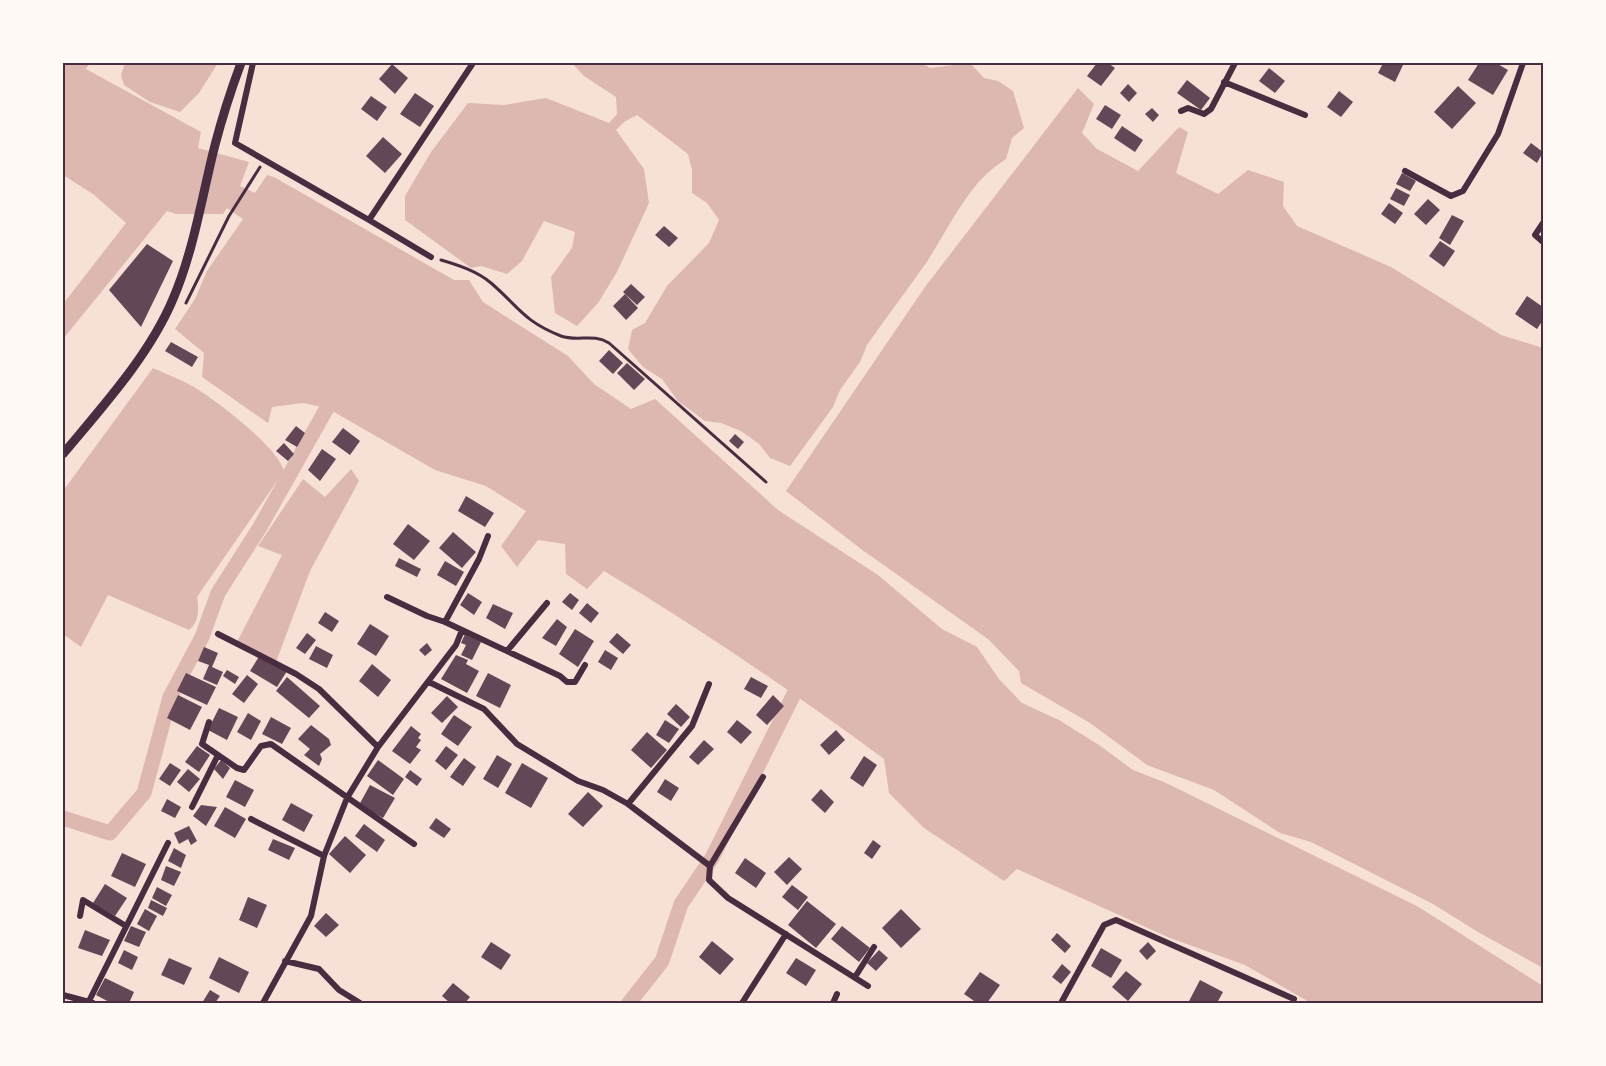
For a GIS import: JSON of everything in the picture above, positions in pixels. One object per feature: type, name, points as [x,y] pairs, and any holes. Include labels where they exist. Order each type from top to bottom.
[{"type":"street","points":[[63,454],[161,325],[184,272],[215,143],[241,63]]},
{"type":"street","points":[[253,63],[235,143],[431,257]]},
{"type":"street","points":[[369,220],[473,63]]},
{"type":"street","points":[[1181,111],[1188,108],[1204,114],[1210,109],[1235,63]]},
{"type":"street","points":[[1405,171],[1451,196],[1463,191],[1498,134],[1523,63]]},
{"type":"street","points":[[1224,82],[1305,116]]},
{"type":"street","points":[[1543,223],[1535,235],[1543,243]]},
{"type":"street","points":[[445,622],[479,559],[488,536]]},
{"type":"street","points":[[387,597],[560,676],[567,682],[575,682],[585,665]]},
{"type":"street","points":[[507,651],[547,603]]},
{"type":"street","points":[[263,1003],[311,916],[324,856],[347,798],[378,747],[456,645],[462,630]]},
{"type":"street","points":[[218,634],[296,674],[319,689],[378,747]]},
{"type":"street","points":[[429,682],[484,709],[517,744],[556,769],[628,804],[707,864]]},
{"type":"street","points":[[628,804],[692,726],[709,684]]},
{"type":"street","points":[[209,722],[202,744],[218,755],[244,770],[261,746],[271,744],[414,844]]},
{"type":"street","points":[[192,807],[218,755]]},
{"type":"street","points":[[763,777],[707,864],[709,880],[713,886],[868,986]]},
{"type":"street","points":[[250,819],[324,856]]},
{"type":"street","points":[[63,995],[91,1002],[168,843]]},
{"type":"street","points":[[81,916],[82,900],[126,926]]},
{"type":"street","points":[[1061,1003],[1104,926],[1116,920],[1294,999]]},
{"type":"street","points":[[742,1003],[786,934]]},
{"type":"street","points":[[855,977],[874,947]]},
{"type":"street","points":[[285,961],[319,969],[339,990],[360,1003]]},
{"type":"street","points":[[833,1003],[837,994]]},
{"type":"path","points":[[185,304],[228,216],[265,159]]},
{"type":"path","points":[[431,257],[480,275],[522,315],[536,324],[571,339],[600,337],[609,343],[766,482]]},
{"type":"shaded area","points":[[63,63],[75,63],[201,132],[198,148],[249,162],[240,186],[255,193],[267,175],[274,177],[454,280],[469,280],[483,302],[568,356],[594,384],[631,409],[655,399],[778,510],[878,575],[942,629],[977,647],[999,679],[1022,703],[1059,720],[1133,770],[1164,782],[1417,906],[1543,986],[1543,1003],[1311,1003],[1245,965],[1170,938],[1017,869],[1004,881],[924,828],[889,793],[884,759],[781,685],[676,615],[604,571],[587,589],[566,574],[565,544],[538,540],[517,567],[501,546],[526,511],[486,486],[435,470],[327,408],[303,403],[272,407],[268,423],[202,377],[204,353],[175,329],[195,299],[207,271],[243,219],[227,208],[223,214],[176,214],[167,211],[63,339],[63,304],[126,223],[93,194],[63,175]]},
{"type":"shaded area","points":[[125,63],[218,63],[199,93],[180,112],[150,102],[124,85],[121,75]]},
{"type":"shaded area","points":[[572,63],[922,63],[930,68],[970,63],[984,78],[998,81],[1013,91],[1024,128],[1012,138],[1006,159],[992,169],[970,193],[926,263],[867,345],[860,362],[840,390],[833,407],[790,466],[770,458],[759,444],[741,431],[721,423],[705,421],[678,401],[662,379],[643,367],[628,349],[632,330],[645,323],[667,286],[709,243],[719,220],[707,203],[692,193],[692,170],[688,154],[637,115],[624,122],[616,130],[644,169],[649,203],[617,272],[598,303],[577,326],[555,313],[551,277],[572,248],[575,232],[544,221],[522,261],[507,274],[481,266],[471,268],[405,220],[405,196],[431,152],[468,103],[504,105],[546,98],[609,123],[617,114],[616,97],[584,76]]},
{"type":"shaded area","points":[[1078,88],[1094,104],[1082,133],[1097,149],[1138,171],[1179,127],[1188,132],[1176,173],[1218,194],[1248,170],[1284,182],[1283,206],[1297,226],[1391,267],[1501,335],[1543,348],[1543,968],[1433,904],[1311,842],[1280,833],[1214,790],[1147,765],[1090,723],[1021,683],[1019,671],[988,639],[861,549],[786,491],[925,287]]},
{"type":"shaded area","points":[[153,368],[192,386],[230,412],[270,449],[284,471],[197,597],[198,615],[189,630],[108,595],[81,647],[63,634],[63,491]]},
{"type":"shaded area","points":[[351,469],[359,481],[310,571],[276,662],[236,644],[282,555],[258,546],[303,479],[325,497]]},
{"type":"building","points":[[1097,63],[1108,63],[1115,68],[1101,86],[1087,76]]},
{"type":"building","points":[[1383,63],[1403,65],[1395,82],[1378,73]]},
{"type":"building","points":[[1479,63],[1496,63],[1508,70],[1493,95],[1468,80]]},
{"type":"building","points":[[392,64],[408,78],[395,94],[379,79]]},
{"type":"building","points":[[1269,68],[1285,81],[1275,93],[1259,81]]},
{"type":"building","points":[[1187,80],[1210,98],[1201,110],[1177,93]]},
{"type":"building","points":[[1128,84],[1137,93],[1129,102],[1120,93]]},
{"type":"building","points":[[1458,86],[1476,103],[1452,129],[1434,112]]},
{"type":"building","points":[[1339,91],[1353,102],[1341,117],[1327,107]]},
{"type":"building","points":[[415,93],[434,106],[420,127],[400,114]]},
{"type":"building","points":[[371,96],[387,107],[377,121],[361,109]]},
{"type":"building","points":[[1105,105],[1121,115],[1112,129],[1096,119]]},
{"type":"building","points":[[1152,108],[1159,115],[1153,122],[1145,114]]},
{"type":"building","points":[[1122,126],[1143,140],[1135,152],[1114,138]]},
{"type":"building","points":[[383,137],[402,154],[385,173],[366,156]]},
{"type":"building","points":[[1531,143],[1543,152],[1537,163],[1523,153]]},
{"type":"building","points":[[1402,173],[1416,181],[1410,191],[1396,184]]},
{"type":"building","points":[[1396,188],[1410,195],[1404,206],[1390,199]]},
{"type":"building","points":[[1428,199],[1440,210],[1426,225],[1414,214]]},
{"type":"building","points":[[1389,203],[1403,213],[1395,224],[1381,214]]},
{"type":"building","points":[[1452,215],[1464,221],[1450,245],[1439,238]]},
{"type":"building","points":[[664,226],[678,238],[669,247],[655,235]]},
{"type":"building","points":[[1440,241],[1455,251],[1444,267],[1429,256]]},
{"type":"building","points":[[147,244],[173,261],[141,327],[109,290]]},
{"type":"building","points":[[631,284],[645,297],[637,305],[623,292]]},
{"type":"building","points":[[625,294],[638,308],[626,320],[613,306]]},
{"type":"building","points":[[1527,296],[1543,307],[1543,320],[1537,329],[1515,314]]},
{"type":"building","points":[[171,342],[198,357],[192,367],[165,351]]},
{"type":"building","points":[[609,350],[623,363],[613,374],[599,361]]},
{"type":"building","points":[[627,363],[645,379],[634,390],[617,373]]},
{"type":"building","points":[[296,426],[305,433],[297,447],[285,440]]},
{"type":"building","points":[[343,428],[360,441],[350,455],[332,442]]},
{"type":"building","points":[[735,434],[744,442],[738,449],[729,441]]},
{"type":"building","points":[[284,443],[294,454],[288,461],[276,451]]},
{"type":"building","points":[[322,449],[336,459],[320,481],[308,470]]},
{"type":"building","points":[[466,496],[494,513],[485,527],[458,511]]},
{"type":"building","points":[[408,524],[430,541],[414,560],[393,544]]},
{"type":"building","points":[[453,532],[476,552],[462,568],[439,548]]},
{"type":"building","points":[[399,558],[421,569],[417,577],[395,566]]},
{"type":"building","points":[[445,561],[464,572],[456,586],[437,575]]},
{"type":"building","points":[[468,593],[482,602],[474,615],[460,605]]},
{"type":"building","points":[[570,593],[579,600],[572,610],[562,602]]},
{"type":"building","points":[[587,603],[599,613],[591,623],[579,613]]},
{"type":"building","points":[[493,604],[513,613],[505,629],[486,618]]},
{"type":"building","points":[[325,612],[339,621],[332,632],[318,623]]},
{"type":"building","points":[[557,619],[567,627],[556,646],[542,638]]},
{"type":"building","points":[[370,624],[389,636],[376,656],[357,644]]},
{"type":"building","points":[[575,629],[594,641],[578,667],[559,654]]},
{"type":"building","points":[[307,633],[316,640],[305,654],[296,648]]},
{"type":"building","points":[[617,633],[631,645],[623,654],[609,642]]},
{"type":"building","points":[[465,634],[481,642],[472,660],[461,655],[466,645],[461,643]]},
{"type":"building","points":[[427,643],[432,650],[425,656],[419,650]]},
{"type":"building","points":[[316,646],[333,655],[327,668],[309,659]]},
{"type":"building","points":[[204,647],[218,653],[212,667],[223,672],[217,685],[203,679],[209,665],[198,661]]},
{"type":"building","points":[[605,650],[618,658],[611,670],[598,662]]},
{"type":"building","points":[[260,655],[287,671],[277,687],[250,671]]},
{"type":"building","points":[[456,655],[468,660],[466,664],[479,671],[467,693],[441,679]]},
{"type":"building","points":[[372,664],[391,680],[378,697],[359,681]]},
{"type":"building","points":[[227,670],[239,677],[235,684],[223,676]]},
{"type":"building","points":[[186,673],[216,687],[207,705],[177,691]]},
{"type":"building","points":[[488,673],[511,685],[500,708],[476,696]]},
{"type":"building","points":[[247,675],[258,684],[244,703],[232,694]]},
{"type":"building","points":[[287,677],[320,706],[309,718],[276,691]]},
{"type":"building","points":[[751,677],[768,686],[761,698],[744,689]]},
{"type":"building","points":[[178,695],[202,707],[190,730],[167,718]]},
{"type":"building","points":[[773,695],[784,706],[767,725],[756,715]]},
{"type":"building","points":[[447,696],[458,707],[442,723],[431,713]]},
{"type":"building","points":[[676,704],[690,717],[681,727],[667,714]]},
{"type":"building","points":[[219,708],[238,717],[227,740],[208,730]]},
{"type":"building","points":[[248,713],[261,721],[251,740],[237,732]]},
{"type":"building","points":[[454,715],[472,727],[458,746],[441,734]]},
{"type":"building","points":[[271,717],[291,728],[282,744],[262,734]]},
{"type":"building","points":[[665,720],[679,729],[669,743],[656,735]]},
{"type":"building","points":[[737,720],[752,732],[741,744],[727,732]]},
{"type":"building","points":[[311,725],[329,739],[331,745],[320,754],[322,759],[319,766],[304,755],[310,749],[298,739]]},
{"type":"building","points":[[411,726],[421,734],[418,738],[421,740],[416,747],[421,750],[410,764],[392,751]]},
{"type":"building","points":[[836,730],[845,740],[829,755],[820,745]]},
{"type":"building","points":[[647,732],[667,750],[651,768],[631,750]]},
{"type":"building","points":[[704,740],[714,749],[698,765],[689,757]]},
{"type":"building","points":[[197,746],[210,755],[199,772],[185,762]]},
{"type":"building","points":[[446,746],[458,755],[446,770],[435,761]]},
{"type":"building","points":[[497,755],[512,764],[498,788],[483,779]]},
{"type":"building","points":[[864,756],[877,765],[863,787],[850,778]]},
{"type":"building","points":[[464,758],[476,767],[463,786],[450,777]]},
{"type":"building","points":[[221,760],[230,768],[223,779],[214,769]]},
{"type":"building","points":[[378,760],[404,779],[393,795],[367,776]]},
{"type":"building","points":[[170,763],[181,770],[170,786],[159,779]]},
{"type":"building","points":[[522,763],[548,778],[531,808],[505,793]]},
{"type":"building","points":[[188,769],[200,779],[189,792],[177,782]]},
{"type":"building","points":[[410,770],[422,779],[417,786],[405,777]]},
{"type":"building","points":[[665,779],[679,788],[671,801],[657,792]]},
{"type":"building","points":[[235,780],[254,790],[245,807],[226,797]]},
{"type":"building","points":[[370,785],[395,798],[383,818],[359,805]]},
{"type":"building","points":[[821,789],[834,802],[825,813],[811,800]]},
{"type":"building","points":[[588,792],[603,806],[583,827],[568,814]]},
{"type":"building","points":[[167,799],[181,807],[175,818],[161,811]]},
{"type":"building","points":[[291,803],[313,815],[304,832],[282,820]]},
{"type":"building","points":[[201,805],[217,807],[206,826],[193,816]]},
{"type":"building","points":[[225,807],[246,819],[235,838],[214,826]]},
{"type":"building","points":[[436,818],[451,829],[444,838],[429,828]]},
{"type":"building","points":[[364,824],[385,840],[377,852],[355,836]]},
{"type":"building","points":[[189,826],[197,841],[191,845],[188,839],[179,844],[174,833]]},
{"type":"building","points":[[345,836],[366,855],[350,873],[329,854]]},
{"type":"building","points":[[273,839],[295,848],[289,860],[268,850]]},
{"type":"building","points":[[873,840],[881,846],[872,859],[864,853]]},
{"type":"building","points":[[174,848],[186,855],[181,868],[168,861]]},
{"type":"building","points":[[122,853],[146,864],[135,887],[111,876]]},
{"type":"building","points":[[789,857],[802,869],[787,885],[774,872]]},
{"type":"building","points":[[745,858],[766,873],[756,888],[735,873]]},
{"type":"building","points":[[166,866],[181,872],[174,886],[161,880]]},
{"type":"building","points":[[105,884],[127,898],[115,916],[93,903]]},
{"type":"building","points":[[792,885],[808,897],[798,910],[782,897]]},
{"type":"building","points":[[157,887],[172,895],[166,906],[152,898]]},
{"type":"building","points":[[248,897],[267,905],[257,928],[239,920]]},
{"type":"building","points":[[151,900],[167,908],[163,916],[148,908]]},
{"type":"building","points":[[807,901],[836,924],[816,948],[788,925]]},
{"type":"building","points":[[145,909],[157,916],[149,931],[137,924]]},
{"type":"building","points":[[901,909],[921,929],[901,948],[882,928]]},
{"type":"building","points":[[326,913],[339,925],[326,937],[314,926]]},
{"type":"building","points":[[131,926],[146,932],[139,947],[124,941]]},
{"type":"building","points":[[842,926],[870,948],[859,962],[831,939]]},
{"type":"building","points":[[85,930],[110,940],[102,956],[78,948]]},
{"type":"building","points":[[1057,933],[1071,946],[1065,953],[1051,940]]},
{"type":"building","points":[[712,941],[734,959],[720,975],[699,957]]},
{"type":"building","points":[[491,942],[511,955],[501,970],[481,957]]},
{"type":"building","points":[[1148,942],[1156,951],[1147,960],[1139,951]]},
{"type":"building","points":[[1101,948],[1122,960],[1111,978],[1091,966]]},
{"type":"building","points":[[124,950],[138,957],[132,970],[118,963]]},
{"type":"building","points":[[879,950],[888,958],[876,971],[867,963]]},
{"type":"building","points":[[219,957],[249,972],[239,993],[209,978]]},
{"type":"building","points":[[169,958],[192,968],[184,985],[161,975]]},
{"type":"building","points":[[796,958],[816,970],[806,986],[786,973]]},
{"type":"building","points":[[1062,964],[1071,972],[1061,984],[1052,977]]},
{"type":"building","points":[[1126,971],[1142,984],[1128,1001],[1112,987]]},
{"type":"building","points":[[980,972],[1000,985],[987,1003],[977,1003],[964,994]]},
{"type":"building","points":[[105,978],[134,992],[129,1003],[111,1003],[96,995]]},
{"type":"building","points":[[1200,980],[1223,992],[1217,1003],[1188,1003]]},
{"type":"building","points":[[453,983],[470,997],[465,1003],[450,1003],[442,996]]},
{"type":"building","points":[[210,990],[220,996],[215,1003],[202,1003]]},
{"type":"waterway","points":[[63,818],[110,833],[144,793],[170,697],[202,637],[218,593],[260,527],[327,408]]},
{"type":"waterway","points":[[629,1003],[662,961],[681,904],[712,858],[803,676]]}]
